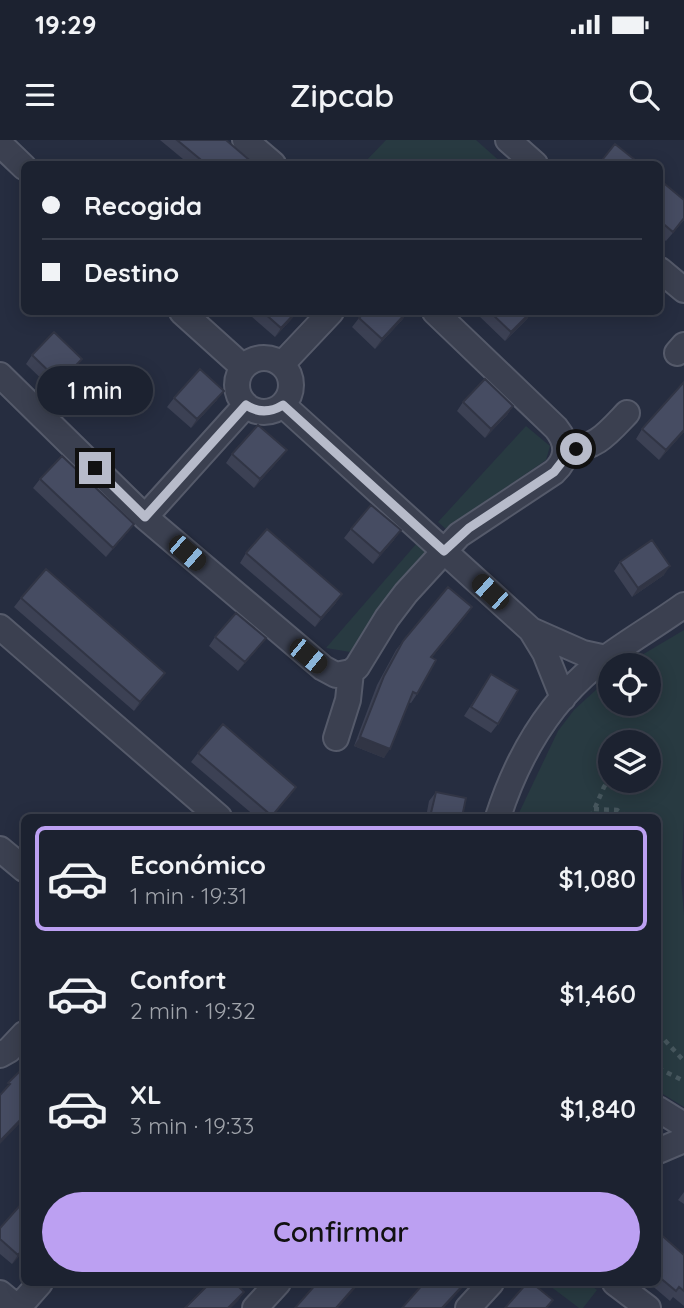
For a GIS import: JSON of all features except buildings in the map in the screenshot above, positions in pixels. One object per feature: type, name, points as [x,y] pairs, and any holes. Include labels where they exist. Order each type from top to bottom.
[{"type":"street","points":[[245,140],[270,161]]},
{"type":"street","points":[[508,140],[532,161]]},
{"type":"street","points":[[0,144],[21,164]]},
{"type":"street","points":[[663,272],[684,290]]},
{"type":"street","points":[[186,315],[243,367]]},
{"type":"street","points":[[282,364],[328,315]]},
{"type":"street","points":[[336,738],[348,700],[351,672],[406,593],[469,528],[554,472],[565,458],[564,441],[556,428],[438,315]]},
{"type":"street","points":[[262,357],[282,364],[292,384],[291,392],[283,405],[260,412],[246,405],[237,386],[243,367],[262,357]]},
{"type":"street","points":[[0,375],[145,517],[323,668],[336,675],[351,672]]},
{"type":"street","points":[[145,517],[246,405]]},
{"type":"street","points":[[283,405],[531,630],[550,663],[563,698]]},
{"type":"street","points":[[566,449],[576,449],[602,440],[627,413]]},
{"type":"street","points":[[614,653],[684,606]]},
{"type":"street","points":[[531,630],[583,653],[598,656]]},
{"type":"street","points":[[3,636],[215,814]]},
{"type":"street","points":[[499,814],[524,752],[538,727],[563,698],[598,665]]},
{"type":"street","points":[[0,849],[21,866]]},
{"type":"street","points":[[0,1055],[21,1037]]},
{"type":"street","points":[[661,1111],[684,1125]]},
{"type":"street","points":[[661,1150],[684,1140]]},
{"type":"street","points":[[0,1293],[18,1308],[37,1286]]},
{"type":"street","points":[[255,1308],[275,1286]]},
{"type":"street","points":[[468,1308],[488,1286]]},
{"type":"street","points":[[619,1286],[648,1308]]},
{"type":"path","points":[[592,814],[602,793]]},
{"type":"path","points":[[594,808],[617,810],[623,814]]},
{"type":"path","points":[[661,1036],[684,1061]]},
{"type":"path","points":[[661,1070],[684,1081]]},
{"type":"shaded area","points":[[386,140],[476,140],[500,161],[366,161]]},
{"type":"shaded area","points":[[526,426],[550,446],[546,460],[446,529],[438,522]]},
{"type":"shaded area","points":[[417,543],[427,551],[350,652],[326,648]]},
{"type":"shaded area","points":[[684,630],[684,819],[681,878],[684,915],[684,1107],[661,1093],[661,814],[518,814],[558,731],[574,710],[598,688],[598,716],[661,716],[661,653],[645,653]]},
{"type":"shaded area","points":[[550,1286],[592,1286],[597,1290],[583,1308],[579,1308]]},
{"type":"route","points":[[95,468],[145,517],[246,405],[260,412],[283,405],[444,551],[459,535],[554,472],[561,466],[566,449],[576,449]]}]
